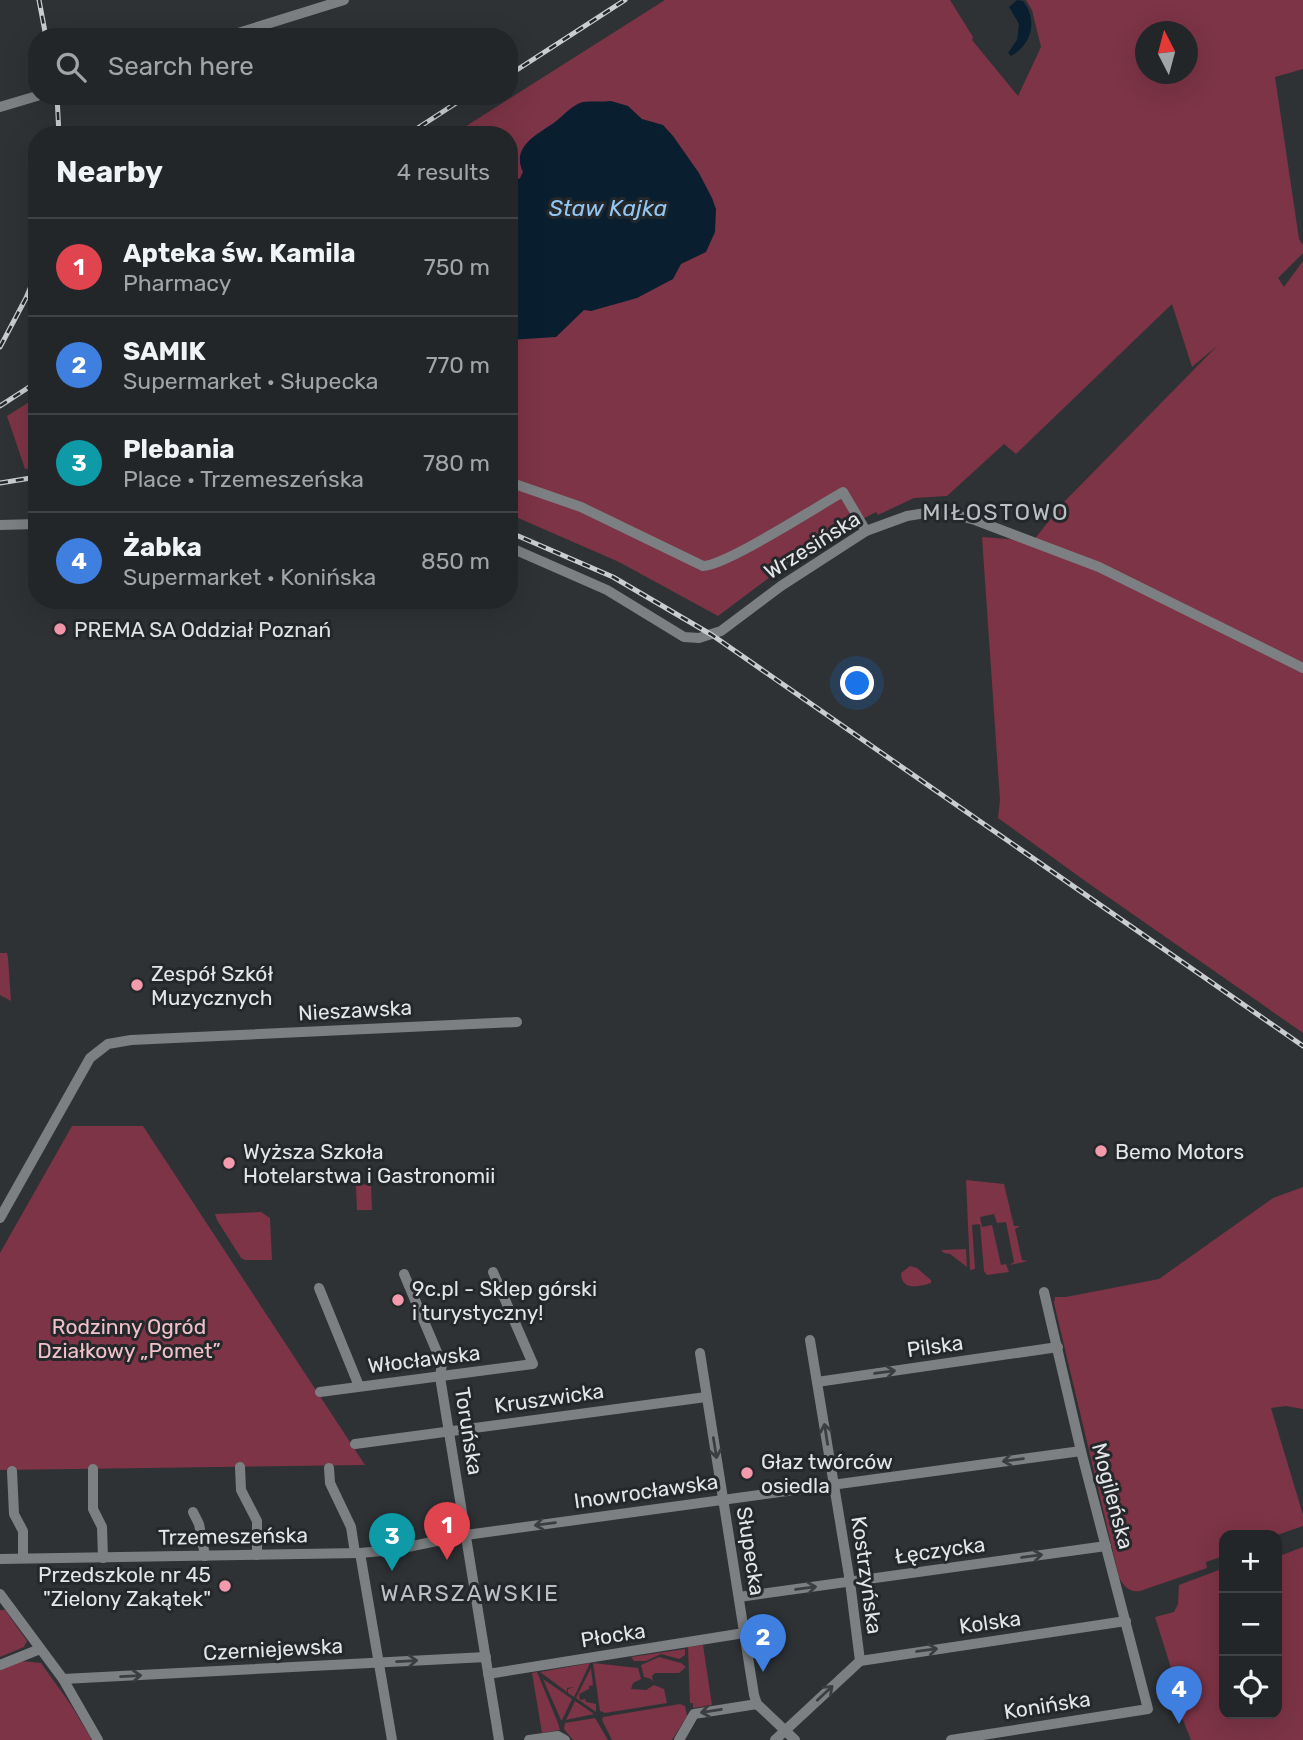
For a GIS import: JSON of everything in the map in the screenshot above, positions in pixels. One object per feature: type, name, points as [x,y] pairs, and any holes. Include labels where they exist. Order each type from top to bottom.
[{"type":"street","points":[[254,28],[344,0]]},
{"type":"street","points":[[0,107],[28,99]]},
{"type":"street","points":[[518,485],[581,507],[703,566],[714,564],[843,492],[866,531]]},
{"type":"street","name":"Wrzesińska","points":[[518,551],[607,590],[676,633],[692,639],[721,631],[780,586],[866,531],[894,520],[938,512],[975,520],[1099,566],[1303,668]]},
{"type":"street","points":[[0,525],[28,524]]},
{"type":"street","name":"Nieszawska","points":[[0,1218],[90,1058],[108,1044],[131,1040],[517,1022]]},
{"type":"street","name":"Włocławska","points":[[320,1392],[533,1364],[493,1272]]},
{"type":"street","name":"Toruńska","points":[[404,1274],[442,1364],[440,1377],[499,1740]]},
{"type":"street","points":[[318,1288],[359,1386]]},
{"type":"street","name":"Mogileńska","points":[[1044,1292],[1081,1451],[1148,1709]]},
{"type":"street","name":"Kostrzyńska","points":[[775,1740],[860,1661],[850,1582],[810,1340]]},
{"type":"street","name":"Pilska","points":[[817,1382],[1058,1348]]},
{"type":"street","name":"Słupecka","points":[[700,1353],[757,1704]]},
{"type":"street","name":"Kruszwicka","points":[[355,1444],[706,1397]]},
{"type":"street","name":"Inowrocławska","points":[[466,1535],[1081,1451]]},
{"type":"street","points":[[240,1467],[241,1490],[257,1521],[257,1555]]},
{"type":"street","points":[[329,1468],[330,1483],[351,1528],[358,1553],[392,1740]]},
{"type":"street","points":[[93,1469],[93,1509],[102,1527],[103,1558]]},
{"type":"street","points":[[12,1471],[14,1514],[23,1531],[23,1558]]},
{"type":"street","points":[[193,1512],[199,1524],[205,1556]]},
{"type":"street","name":"Trzemeszeńska","points":[[0,1559],[358,1553],[393,1550],[466,1535]]},
{"type":"street","name":"Łęczycka","points":[[738,1597],[1106,1546]]},
{"type":"street","points":[[0,1594],[63,1679],[98,1740]]},
{"type":"street","name":"Kolska","points":[[860,1661],[1126,1621]]},
{"type":"street","name":"Płocka","points":[[488,1674],[744,1633]]},
{"type":"street","points":[[0,1665],[40,1649]]},
{"type":"street","name":"Czerniejewska","points":[[63,1679],[486,1657]]},
{"type":"street","points":[[679,1740],[694,1714],[757,1704],[795,1740]]},
{"type":"street","name":"Konińska","points":[[951,1740],[1148,1709]]},
{"type":"street","points":[[528,1740],[558,1735],[565,1740]]},
{"type":"green space","points":[[665,0],[950,0],[973,37],[972,40],[1018,96],[1041,47],[1032,10],[1026,0],[1303,0],[1303,69],[1275,77],[1299,239],[1303,245],[1303,253],[1278,278],[1284,287],[1303,261],[1303,1033],[998,818],[1000,800],[982,537],[1033,541],[1064,502],[1218,345],[1192,367],[1172,304],[1016,454],[1004,444],[947,496],[914,498],[855,523],[857,527],[836,539],[828,538],[782,568],[718,616],[619,562],[518,518],[518,126],[466,126],[499,105],[518,105],[518,93]]},
{"type":"green space","points":[[28,403],[28,468],[25,469],[7,416]]},
{"type":"green space","points":[[0,953],[7,953],[11,1001],[0,995]]},
{"type":"green space","name":"Rodzinny Ogród Działkowy „Pomet”","points":[[72,1126],[143,1126],[365,1465],[0,1470],[0,1253]]},
{"type":"green space","points":[[966,1180],[1004,1184],[1014,1226],[1020,1226],[1015,1229],[1022,1260],[1028,1261],[1010,1265],[1014,1262],[1006,1222],[997,1223],[994,1214],[980,1217],[982,1227],[992,1225],[1001,1265],[1006,1264],[1009,1272],[987,1275],[984,1271],[980,1224],[972,1225],[975,1269],[970,1270]]},
{"type":"green space","points":[[371,1184],[372,1210],[357,1210],[356,1185]]},
{"type":"green space","points":[[1303,1187],[1303,1409],[1286,1406],[1271,1408],[1303,1515],[1303,1526],[1282,1533],[1282,1530],[1219,1530],[1219,1558],[1206,1562],[1207,1568],[1140,1591],[1130,1590],[1119,1577],[1054,1303],[1055,1297],[1159,1279],[1273,1198]]},
{"type":"green space","points":[[261,1212],[270,1218],[272,1260],[245,1260],[241,1258],[215,1214]]},
{"type":"green space","points":[[966,1249],[967,1267],[941,1250]]},
{"type":"green space","points":[[910,1266],[917,1268],[931,1283],[912,1286],[904,1283],[901,1273]]},
{"type":"green space","points":[[1303,1547],[1303,1740],[1191,1740],[1180,1713],[1177,1687],[1155,1617],[1174,1612],[1178,1604],[1179,1585],[1219,1570],[1219,1719],[1282,1719],[1282,1555]]},
{"type":"green space","points":[[0,1610],[5,1610],[27,1641],[24,1647],[0,1657]]},
{"type":"green space","points":[[703,1645],[712,1705],[693,1708],[693,1703],[690,1703],[688,1647]]},
{"type":"green space","points":[[685,1649],[685,1655],[679,1659],[661,1654],[646,1661],[634,1661],[631,1657]]},
{"type":"green space","points":[[659,1657],[686,1667],[679,1673],[655,1673],[652,1676],[653,1682],[644,1677],[641,1665]]},
{"type":"green space","points":[[21,1661],[41,1663],[92,1740],[0,1740],[0,1669]]},
{"type":"green space","points":[[590,1663],[574,1697],[568,1693],[568,1689],[574,1687],[567,1688],[567,1692],[540,1672]]},
{"type":"green space","points":[[593,1663],[638,1668],[641,1679],[633,1683],[631,1689],[646,1690],[654,1685],[664,1689],[667,1703],[605,1713],[600,1711]]},
{"type":"green space","points":[[591,1668],[593,1685],[579,1694],[580,1700],[585,1699],[586,1702],[596,1704],[596,1712],[576,1698]]},
{"type":"green space","points":[[537,1672],[560,1730],[542,1733],[532,1673]]},
{"type":"green space","points":[[543,1679],[572,1699],[562,1720],[561,1720]]},
{"type":"green space","points":[[575,1701],[594,1714],[566,1720]]},
{"type":"green space","points":[[680,1704],[685,1706],[687,1716],[672,1740],[612,1740],[602,1720],[603,1717]]},
{"type":"green space","points":[[595,1718],[608,1740],[573,1740],[564,1729],[565,1723]]},
{"type":"water","points":[[1017,0],[1023,1],[1028,8],[1031,23],[1028,39],[1011,56],[1008,53],[1017,40],[1019,24],[1009,7]]},
{"type":"water","name":"Staw Kajka","points":[[611,101],[628,106],[642,119],[663,125],[699,173],[712,198],[716,209],[715,232],[706,252],[681,264],[673,279],[637,298],[591,311],[584,310],[556,337],[518,339],[518,179],[523,172],[520,155],[528,141],[583,102]]},
{"type":"railway","points":[[39,0],[44,28]]},
{"type":"railway","points":[[518,69],[625,0]]},
{"type":"railway","points":[[57,105],[59,126]]},
{"type":"railway","points":[[421,126],[453,105]]},
{"type":"railway","points":[[0,347],[28,293]]},
{"type":"railway","points":[[0,406],[28,388]]},
{"type":"railway","points":[[0,483],[28,478]]},
{"type":"railway","points":[[518,536],[613,577],[712,635],[1303,1046]]},
{"type":"place","name":"PREMA SA Oddział Poznań","points":[[60,629]]},
{"type":"place","name":"Zespół Szkół Muzycznych","points":[[137,985]]},
{"type":"place","name":"Bemo Motors","points":[[1101,1151]]},
{"type":"place","name":"Wyższa Szkoła Hotelarstwa i Gastronomii","points":[[229,1163]]},
{"type":"place","name":"9c.pl - Sklep górski i turystyczny!","points":[[398,1300]]},
{"type":"place","name":"Głaz twórców osiedla","points":[[747,1473]]},
{"type":"place","name":"Apteka św. Kamila","points":[[447,1560]]},
{"type":"place","name":"Plebania","points":[[392,1571]]},
{"type":"place","name":"Przedszkole nr 45 \"Zielony Zakątek\"","points":[[225,1586]]},
{"type":"place","name":"SAMIK","points":[[763,1672]]},
{"type":"place","name":"Żabka","points":[[1179,1724]]},
{"type":"district","name":"MIŁOSTOWO","points":[[996,512]]},
{"type":"district","name":"WARSZAWSKIE","points":[[470,1593]]}]
